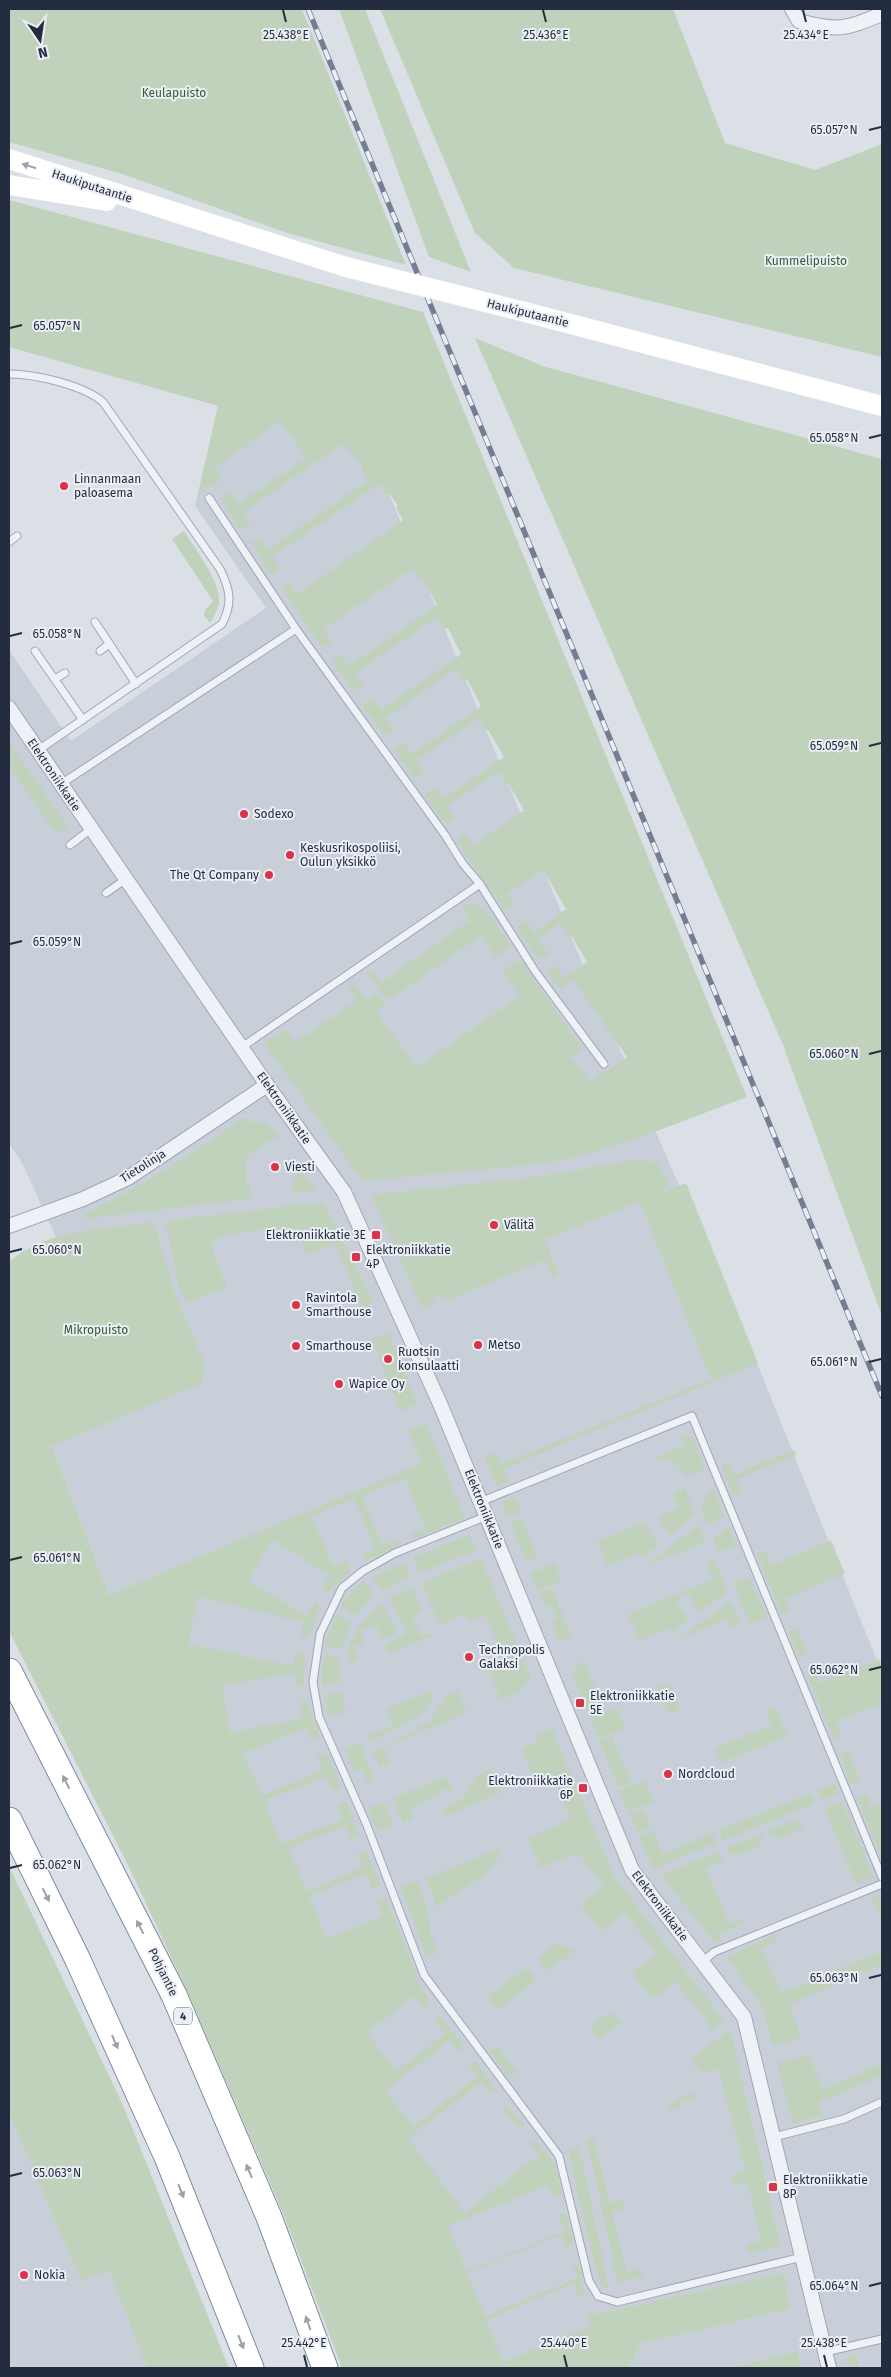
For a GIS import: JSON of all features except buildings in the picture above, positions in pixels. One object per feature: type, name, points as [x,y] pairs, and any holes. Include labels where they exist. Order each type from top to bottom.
[{"type":"highway","name":"Pohjantie","points":[[10,1673],[174,1995],[269,2217],[325,2368]]},
{"type":"highway","points":[[9,1820],[78,1958],[167,2157],[251,2368]]},
{"type":"main road","name":"Haukiputaantie","points":[[9,159],[346,267],[882,406]]},
{"type":"main road","name":"Haukiputaantie","points":[[9,184],[175,212]]},
{"type":"street","points":[[792,9],[799,21],[823,28],[846,28],[882,14]]},
{"type":"street","name":"Elektroniikkatie","points":[[9,708],[267,1085],[344,1192],[407,1328],[487,1516],[632,1870],[744,2017],[829,2368]]},
{"type":"street","name":"Tietolinja","points":[[9,1226],[83,1199],[128,1178],[267,1085]]},
{"type":"lane","points":[[9,374],[41,378],[84,390],[94,394],[103,402],[188,521],[228,585],[230,606],[222,624],[38,751]]},
{"type":"lane","points":[[209,498],[296,629],[445,835],[463,864],[480,884],[535,971],[604,1064]]},
{"type":"lane","points":[[9,542],[17,536]]},
{"type":"lane","points":[[95,622],[136,684]]},
{"type":"lane","points":[[61,784],[296,629]]},
{"type":"lane","points":[[100,651],[110,644]]},
{"type":"lane","points":[[35,651],[83,720]]},
{"type":"lane","points":[[54,679],[65,673]]},
{"type":"lane","points":[[70,845],[91,829]]},
{"type":"lane","points":[[106,893],[126,880]]},
{"type":"lane","points":[[242,1047],[480,884]]},
{"type":"lane","points":[[480,1502],[692,1416],[882,1877]]},
{"type":"lane","points":[[487,1516],[396,1554],[363,1572],[342,1588],[320,1634],[313,1682],[319,1717],[366,1823],[424,1975],[559,2156],[589,2281],[598,2296],[618,2302],[802,2257]]},
{"type":"lane","points":[[702,1962],[714,1952],[882,1884]]},
{"type":"lane","points":[[774,2137],[844,2120],[882,2102]]},
{"type":"lane","points":[[825,2352],[882,2339]]},
{"type":"shaded area","points":[[218,406],[364,433],[583,965],[761,1373],[882,1673],[882,2368],[801,2368],[798,2352],[727,2368],[629,2368],[641,2344],[789,2309],[785,2285],[497,2368],[325,1946],[158,1593],[216,1573],[321,1507],[109,1595],[52,1446],[126,1389],[22,1163],[9,1143],[9,650],[71,741],[266,608],[195,506]]},
{"type":"shaded area","points":[[9,2074],[143,2335],[158,2368],[9,2368]]},
{"type":"green space","name":"Keulapuisto","points":[[9,9],[302,9],[406,265],[287,233],[122,174],[9,142]]},
{"type":"green space","points":[[339,9],[365,9],[471,272],[429,257]]},
{"type":"green space","name":"Kummelipuisto","points":[[380,9],[673,9],[725,143],[815,170],[882,144],[882,357],[514,268],[475,233]]},
{"type":"green space","points":[[9,200],[423,312],[747,1097],[630,1141],[572,1158],[541,1164],[362,1181],[264,1043],[286,1030],[295,1042],[356,1001],[348,987],[354,983],[367,1000],[377,993],[385,1004],[376,1012],[417,1067],[520,996],[503,970],[520,959],[582,1048],[571,1057],[590,1082],[627,1057],[573,980],[560,989],[547,973],[556,965],[564,977],[587,962],[571,935],[569,936],[560,923],[538,939],[549,954],[539,960],[517,928],[526,920],[534,932],[566,909],[543,870],[507,894],[515,905],[505,911],[457,841],[465,833],[474,845],[524,810],[508,783],[498,772],[447,806],[455,818],[446,824],[425,796],[434,788],[443,799],[504,757],[488,730],[478,719],[416,761],[424,773],[415,779],[394,751],[403,742],[412,754],[481,706],[467,679],[464,681],[456,669],[386,718],[394,730],[385,736],[363,707],[363,704],[373,698],[381,710],[461,654],[448,628],[445,629],[437,617],[356,673],[364,685],[352,691],[332,661],[340,654],[349,666],[437,605],[423,579],[420,581],[412,569],[323,629],[332,642],[324,647],[320,646],[282,589],[290,583],[297,594],[403,520],[396,508],[398,506],[390,494],[387,495],[379,484],[273,556],[281,569],[273,575],[270,573],[251,543],[260,537],[268,549],[369,480],[361,468],[363,466],[343,444],[243,512],[251,524],[239,530],[220,498],[230,492],[238,504],[307,458],[280,421],[215,468],[222,479],[209,489],[203,487],[197,499],[218,406],[9,347]]},
{"type":"green space","points":[[475,338],[543,366],[882,459],[882,1316],[783,1045]]},
{"type":"green space","points":[[184,531],[211,574],[218,593],[218,607],[210,623],[204,615],[205,610],[213,601],[172,539]]},
{"type":"green space","points":[[9,742],[69,828],[55,833],[9,766]]},
{"type":"green space","points":[[472,903],[487,911],[511,945],[495,957],[481,936],[389,1000],[387,997],[385,998],[367,973],[373,969],[381,982],[470,920],[462,907]]},
{"type":"green space","points":[[243,1118],[248,1118],[254,1123],[265,1123],[278,1136],[246,1157],[247,1185],[249,1185],[251,1194],[247,1199],[85,1219],[84,1213],[126,1193],[185,1157]]},
{"type":"green space","points":[[639,1159],[657,1163],[668,1180],[664,1192],[686,1183],[758,1363],[504,1469],[509,1482],[496,1486],[485,1457],[496,1453],[501,1464],[711,1379],[640,1202],[545,1240],[559,1276],[553,1278],[545,1260],[444,1302],[440,1295],[432,1299],[434,1303],[422,1308],[371,1195],[542,1176]]},
{"type":"green space","points":[[302,1172],[316,1190],[293,1192],[291,1188],[297,1173]]},
{"type":"green space","points":[[323,1202],[372,1298],[370,1305],[362,1308],[335,1244],[307,1256],[297,1232],[275,1231],[245,1232],[215,1239],[212,1247],[227,1287],[187,1303],[179,1287],[166,1224],[171,1220]]},
{"type":"green space","name":"Mikropuisto","points":[[151,1222],[156,1227],[174,1291],[206,1367],[201,1384],[52,1446],[109,1595],[422,1463],[408,1430],[426,1423],[465,1518],[414,1539],[411,1534],[425,1528],[405,1478],[362,1496],[382,1545],[396,1540],[398,1544],[397,1547],[366,1561],[362,1554],[375,1549],[354,1499],[312,1516],[333,1566],[347,1560],[350,1573],[328,1592],[322,1589],[329,1575],[272,1540],[248,1581],[306,1616],[315,1601],[320,1605],[309,1637],[300,1636],[304,1622],[198,1597],[188,1644],[293,1666],[297,1651],[305,1653],[304,1686],[297,1687],[294,1673],[222,1686],[230,1733],[303,1718],[300,1702],[307,1702],[320,1735],[319,1737],[311,1741],[306,1728],[243,1753],[262,1796],[322,1770],[317,1756],[328,1754],[340,1785],[339,1787],[332,1790],[326,1777],[264,1801],[281,1844],[343,1819],[337,1804],[347,1802],[360,1836],[352,1839],[346,1826],[289,1848],[307,1891],[363,1867],[357,1853],[367,1850],[380,1885],[372,1888],[366,1874],[309,1896],[327,1939],[383,1916],[377,1902],[387,1899],[421,1987],[431,2001],[426,2009],[415,1996],[367,2033],[396,2071],[445,2034],[435,2021],[440,2018],[443,2019],[464,2046],[459,2052],[449,2040],[385,2091],[414,2126],[477,2076],[468,2064],[477,2062],[496,2089],[491,2094],[481,2083],[408,2138],[464,2213],[539,2155],[530,2143],[534,2141],[538,2142],[557,2169],[562,2193],[553,2199],[547,2186],[448,2226],[467,2271],[565,2231],[559,2215],[564,2213],[567,2215],[573,2243],[566,2248],[561,2235],[467,2273],[485,2316],[578,2278],[573,2263],[579,2266],[585,2294],[579,2297],[573,2284],[486,2320],[503,2362],[591,2326],[585,2312],[598,2314],[778,2274],[783,2274],[789,2283],[785,2285],[790,2309],[641,2344],[629,2368],[342,2368],[283,2213],[187,1991],[127,1863],[9,1631],[9,1262],[24,1251],[58,1237],[76,1232]]},
{"type":"green space","points":[[388,1333],[418,1404],[400,1411],[372,1339]]},
{"type":"green space","points":[[681,1434],[693,1437],[705,1469],[686,1476],[672,1462],[653,1458],[685,1445]]},
{"type":"green space","points":[[794,1450],[796,1455],[736,1480],[741,1492],[733,1495],[721,1465],[729,1462],[734,1475]]},
{"type":"green space","points":[[685,1488],[695,1515],[669,1536],[658,1517],[679,1508],[673,1493]]},
{"type":"green space","points":[[714,1490],[724,1515],[712,1524],[707,1522],[701,1506],[707,1494]]},
{"type":"green space","points":[[515,1497],[521,1512],[507,1517],[502,1502]]},
{"type":"green space","points":[[522,1518],[538,1558],[527,1563],[510,1522]]},
{"type":"green space","points":[[644,1522],[659,1545],[643,1558],[640,1553],[607,1566],[597,1541]]},
{"type":"green space","points":[[699,1524],[706,1542],[646,1566]]},
{"type":"green space","points":[[729,1527],[737,1545],[719,1553],[713,1538]]},
{"type":"green space","points":[[469,1535],[476,1551],[419,1573],[414,1557]]},
{"type":"green space","points":[[831,1540],[845,1574],[785,1599],[790,1611],[782,1615],[757,1554],[765,1550],[772,1565]]},
{"type":"green space","points":[[481,1558],[531,1678],[518,1693],[501,1700],[488,1669],[505,1661],[485,1615],[469,1622],[465,1614],[440,1625],[421,1583]]},
{"type":"green space","points":[[715,1560],[728,1592],[700,1612],[687,1593],[676,1601],[689,1619],[673,1632],[671,1628],[639,1641],[628,1614],[713,1579],[707,1563]]},
{"type":"green space","points":[[404,1563],[410,1578],[381,1591],[372,1577]]},
{"type":"green space","points":[[555,1563],[562,1581],[538,1591],[531,1573]]},
{"type":"green space","points":[[749,1576],[767,1618],[750,1625],[733,1582]]},
{"type":"green space","points":[[365,1581],[374,1596],[355,1616],[340,1606],[356,1587]]},
{"type":"green space","points":[[412,1587],[423,1612],[413,1617],[421,1636],[430,1632],[432,1636],[388,1654],[385,1647],[407,1632],[388,1598]]},
{"type":"green space","points":[[552,1588],[572,1637],[559,1642],[551,1622],[557,1619],[552,1606],[546,1608],[540,1593]]},
{"type":"green space","points":[[731,1601],[741,1624],[732,1628],[728,1619],[676,1640]]},
{"type":"green space","points":[[380,1603],[399,1631],[382,1641],[376,1625],[360,1631],[364,1643],[355,1646],[359,1659],[349,1663],[350,1646],[357,1630]]},
{"type":"green space","points":[[336,1614],[351,1624],[341,1649],[324,1645]]},
{"type":"green space","points":[[797,1628],[807,1654],[799,1657],[789,1631]]},
{"type":"green space","points":[[324,1654],[340,1657],[339,1683],[322,1687],[321,1675]]},
{"type":"green space","points":[[879,1659],[882,1666],[882,1703],[836,1721],[842,1736],[833,1739],[807,1673],[814,1670],[820,1683]]},
{"type":"green space","points":[[584,1661],[604,1709],[589,1715],[572,1674],[579,1663]]},
{"type":"green space","points":[[669,1682],[680,1709],[669,1713],[657,1686]]},
{"type":"green space","points":[[432,1690],[434,1697],[418,1717],[371,1742],[368,1735],[394,1725],[386,1709]]},
{"type":"green space","points":[[458,1691],[467,1713],[421,1732],[419,1727],[429,1722],[445,1697]]},
{"type":"green space","points":[[341,1692],[346,1711],[330,1718],[324,1696]]},
{"type":"green space","points":[[775,1706],[788,1736],[721,1763],[714,1748],[772,1725],[766,1710]]},
{"type":"green space","points":[[617,1707],[625,1728],[599,1739],[590,1718]]},
{"type":"green space","points":[[552,1729],[613,1874],[724,2021],[712,2031],[709,2024],[676,1982],[652,1999],[632,1973],[656,1954],[625,1913],[601,1931],[580,1904],[603,1886],[578,1853],[541,1868],[528,1838],[571,1819],[551,1773],[535,1780],[521,1748],[537,1742],[535,1736]]},
{"type":"green space","points":[[414,1730],[416,1734],[383,1748],[389,1763],[379,1767],[373,1752]]},
{"type":"green space","points":[[612,1736],[631,1782],[618,1787],[600,1741]]},
{"type":"green space","points":[[359,1742],[375,1781],[368,1784],[362,1768],[353,1771],[344,1748]]},
{"type":"green space","points":[[849,1752],[860,1780],[851,1784],[840,1755]]},
{"type":"green space","points":[[491,1769],[501,1793],[446,1816],[443,1809],[461,1800],[478,1774]]},
{"type":"green space","points":[[444,1777],[455,1787],[449,1792],[447,1789],[410,1810],[412,1819],[403,1823],[393,1798]]},
{"type":"green space","points":[[645,1780],[654,1802],[628,1812],[619,1790]]},
{"type":"green space","points":[[835,1784],[838,1794],[821,1801],[817,1791]]},
{"type":"green space","points":[[811,1793],[815,1803],[723,1841],[719,1830]]},
{"type":"green space","points":[[867,1794],[872,1807],[882,1803],[882,1859],[857,1798]]},
{"type":"green space","points":[[842,1801],[874,1878],[856,1885],[825,1808]]},
{"type":"green space","points":[[384,1802],[393,1825],[377,1831],[368,1808]]},
{"type":"green space","points":[[644,1809],[651,1827],[637,1833],[630,1814]]},
{"type":"green space","points":[[799,1818],[803,1828],[777,1839],[775,1836],[771,1838],[768,1831]]},
{"type":"green space","points":[[653,1830],[662,1854],[712,1833],[716,1843],[653,1869],[639,1836]]},
{"type":"green space","points":[[761,1834],[763,1840],[759,1842],[761,1845],[734,1857],[732,1853],[729,1855],[726,1848]]},
{"type":"green space","points":[[497,1849],[500,1856],[483,1876],[436,1907],[427,1878]]},
{"type":"green space","points":[[719,1851],[723,1861],[706,1868],[730,1924],[743,1919],[745,1923],[718,1935],[722,1941],[715,1943],[661,1875]]},
{"type":"green space","points":[[9,1866],[123,2105],[229,2368],[147,2368],[109,2270],[81,2281],[9,2113]]},
{"type":"green space","points":[[417,1880],[426,1904],[431,1934],[437,1949],[437,1953],[430,1956],[426,1955],[400,1887]]},
{"type":"green space","points":[[874,1896],[882,1899],[882,1920],[874,1902],[871,1900]]},
{"type":"green space","points":[[773,1936],[776,1942],[762,1948],[782,1993],[882,1951],[882,1965],[790,2004],[801,2038],[776,2045],[771,2041],[763,2008],[727,1958]]},
{"type":"green space","points":[[557,1943],[575,1951],[548,1971],[538,1958]]},
{"type":"green space","points":[[527,1967],[537,1980],[497,2010],[487,1997]]},
{"type":"green space","points":[[609,2012],[623,2022],[600,2040],[590,2027]]},
{"type":"green space","points":[[728,2031],[731,2033],[781,2246],[752,2253],[749,2253],[746,2244],[761,2240],[748,2183],[734,2186],[732,2175],[745,2171],[719,2070],[704,2073],[698,2067],[691,2073],[689,2071],[696,2065],[691,2058]]},
{"type":"green space","points":[[497,2045],[517,2072],[509,2078],[489,2051]]},
{"type":"green space","points":[[808,2054],[823,2089],[882,2064],[882,2076],[819,2102],[823,2115],[793,2124],[777,2063]]},
{"type":"green space","points":[[693,2093],[695,2099],[681,2102],[682,2108],[669,2111],[668,2107],[686,2094]]},
{"type":"green space","points":[[506,2104],[524,2124],[524,2127],[520,2130],[502,2108]]},
{"type":"green space","points":[[591,2136],[596,2143],[609,2203],[623,2199],[626,2209],[612,2213],[627,2272],[641,2269],[643,2277],[618,2283],[589,2149],[584,2141]]},
{"type":"green space","points":[[577,2147],[582,2158],[609,2290],[601,2284],[598,2277],[569,2156],[569,2152]]},
{"type":"green space","points":[[798,2351],[801,2368],[728,2368]]},
{"type":"green space","points":[[856,2354],[859,2368],[848,2365],[846,2357]]},
{"type":"railway","points":[[308,9],[882,1396]]},
{"type":"place","name":"Linnanmaan paloasema","points":[[64,486]]},
{"type":"place","name":"Sodexo","points":[[244,814]]},
{"type":"place","name":"Keskusrikospoliisi, Oulun yksikkö","points":[[290,855]]},
{"type":"place","name":"The Qt Company","points":[[269,875]]},
{"type":"place","name":"Viesti","points":[[275,1167]]},
{"type":"place","name":"Välitä","points":[[494,1225]]},
{"type":"place","name":"Elektroniikkatie 3E","points":[[376,1235]]},
{"type":"place","name":"Elektroniikkatie 4P","points":[[356,1257]]},
{"type":"place","name":"Ravintola Smarthouse","points":[[296,1305]]},
{"type":"place","name":"Metso","points":[[478,1345]]},
{"type":"place","name":"Smarthouse","points":[[296,1346]]},
{"type":"place","name":"Ruotsin konsulaatti","points":[[388,1359]]},
{"type":"place","name":"Wapice Oy","points":[[339,1384]]},
{"type":"place","name":"Technopolis Galaksi","points":[[469,1657]]},
{"type":"place","name":"Elektroniikkatie 5E","points":[[580,1703]]},
{"type":"place","name":"Nordcloud","points":[[668,1774]]},
{"type":"place","name":"Elektroniikkatie 6P","points":[[583,1788]]},
{"type":"place","name":"Elektroniikkatie 8P","points":[[773,2187]]},
{"type":"place","name":"Nokia","points":[[24,2275]]}]
